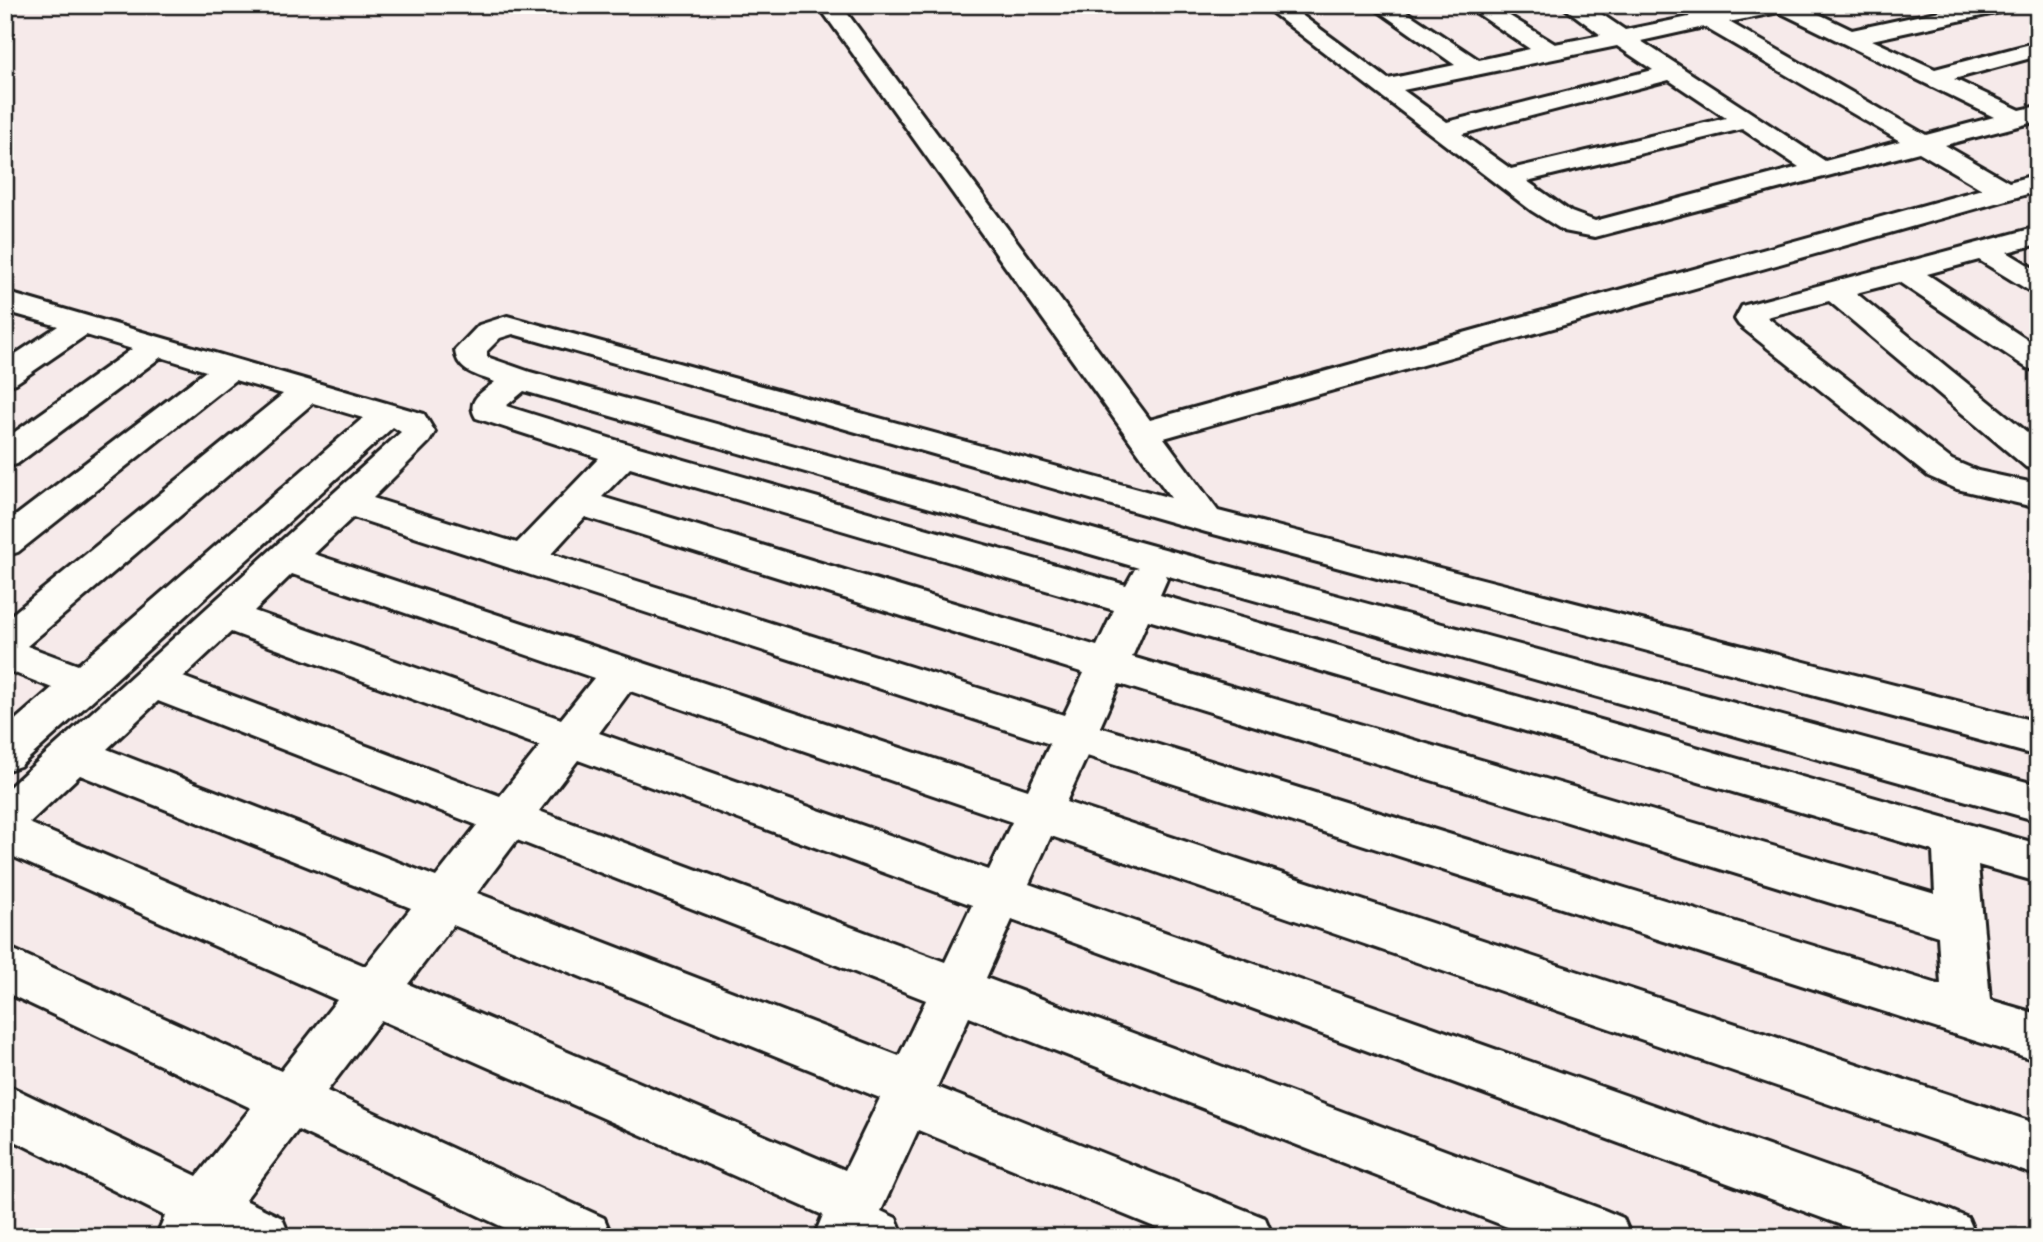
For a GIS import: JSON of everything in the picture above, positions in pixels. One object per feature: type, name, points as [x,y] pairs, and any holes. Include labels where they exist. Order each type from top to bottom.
[{"type":"street","points":[[829,5],[1206,520]]},
{"type":"street","points":[[1273,5],[1562,219],[1586,229],[1595,229],[2028,116]]},
{"type":"street","points":[[1381,5],[1475,68]]},
{"type":"street","points":[[1476,5],[1552,52]]},
{"type":"street","points":[[1572,5],[1819,169]]},
{"type":"street","points":[[1682,5],[2005,191]]},
{"type":"street","points":[[1383,88],[1781,5],[1934,77],[2028,116]]},
{"type":"street","points":[[1852,37],[2000,5]]},
{"type":"street","points":[[1934,77],[2038,49]]},
{"type":"street","points":[[1442,131],[1673,72]]},
{"type":"street","points":[[1506,178],[1746,121]]},
{"type":"street","points":[[1142,433],[2038,182]]},
{"type":"street","points":[[2038,235],[1753,312],[1750,319],[1940,468],[1969,481],[2038,496]]},
{"type":"street","points":[[1983,250],[2038,284]]},
{"type":"street","points":[[1903,271],[2038,361]]},
{"type":"street","points":[[1834,290],[2038,459]]},
{"type":"street","points":[[5,818],[347,502],[418,432],[412,422],[7,304]]},
{"type":"street","points":[[5,376],[82,324]]},
{"type":"street","points":[[2038,739],[1206,520],[527,329],[503,325],[474,345],[470,355],[475,363],[519,379],[1157,560],[2038,803]]},
{"type":"street","points":[[5,456],[156,346]]},
{"type":"street","points":[[5,543],[230,368]]},
{"type":"street","points":[[519,379],[488,404],[488,411],[623,454],[2038,863]]},
{"type":"street","points":[[5,642],[307,391]]},
{"type":"street","points":[[5,754],[387,415]]},
{"type":"street","points":[[524,559],[623,454]]},
{"type":"street","points":[[347,502],[1076,736],[2038,1038]]},
{"type":"street","points":[[577,502],[1960,922]]},
{"type":"street","points":[[286,558],[2038,1150]]},
{"type":"street","points":[[5,833],[373,993],[856,1225],[909,1093],[1157,560]]},
{"type":"street","points":[[224,615],[1949,1237]]},
{"type":"street","points":[[5,653],[84,684]]},
{"type":"street","points":[[194,1222],[622,671]]},
{"type":"street","points":[[153,682],[1604,1237]]},
{"type":"street","points":[[74,754],[444,901],[909,1093],[1246,1237]]},
{"type":"street","points":[[1954,838],[1966,1016]]},
{"type":"street","points":[[5,968],[585,1237]]},
{"type":"street","points":[[5,1109],[194,1222],[263,1237]]}]
